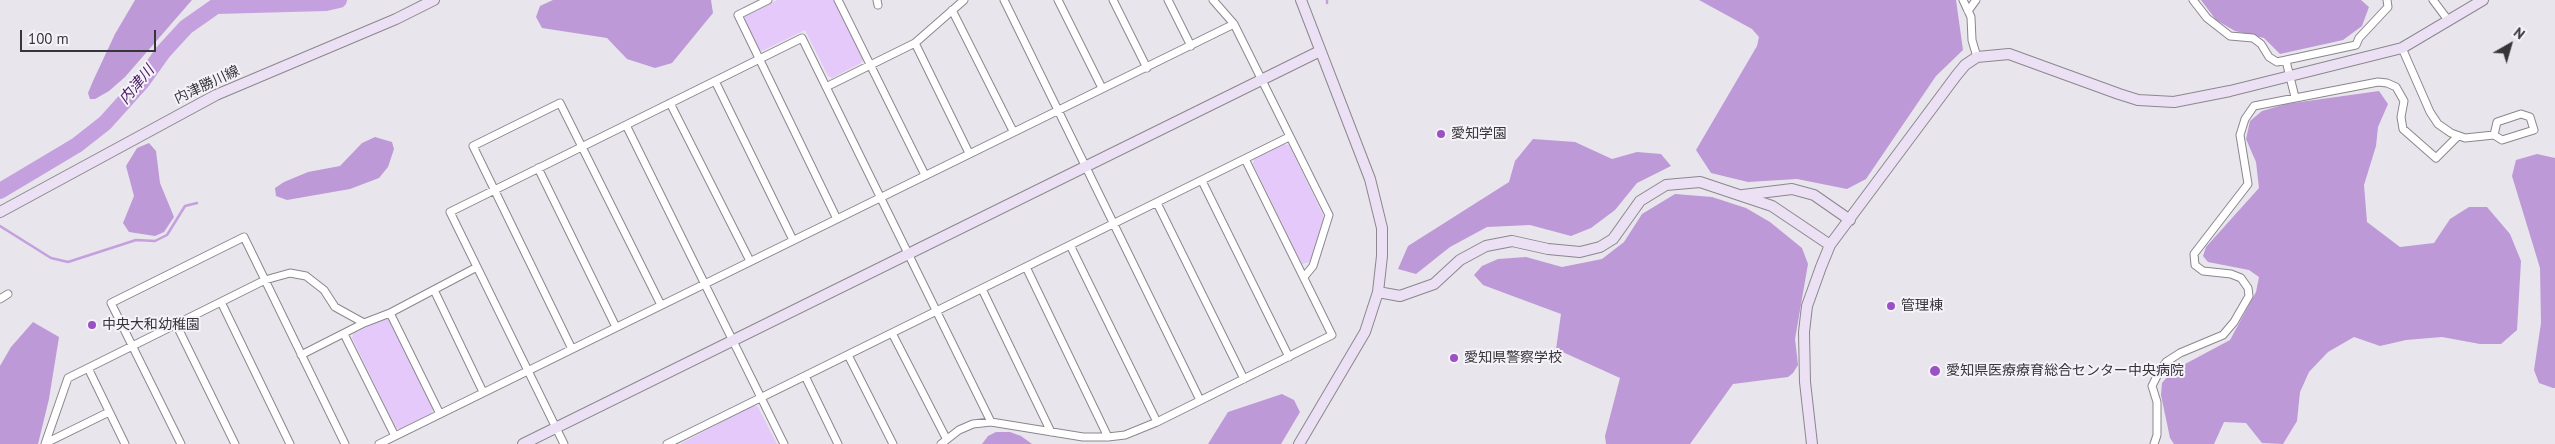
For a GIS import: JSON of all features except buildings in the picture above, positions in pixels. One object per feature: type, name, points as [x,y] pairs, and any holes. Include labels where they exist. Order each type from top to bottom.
[{"type":"street","name":"内津勝川線","points":[[0,212],[216,95],[396,19],[434,0]]},
{"type":"street","points":[[768,0],[738,15],[837,219]]},
{"type":"street","points":[[838,0],[925,175]]},
{"type":"street","points":[[826,86],[915,43],[964,0]]},
{"type":"street","points":[[1004,0],[1200,400]]},
{"type":"street","points":[[1058,0],[1102,88]]},
{"type":"street","points":[[1113,0],[1147,68]]},
{"type":"street","points":[[1168,0],[1191,46]]},
{"type":"street","points":[[1213,0],[1234,24],[1329,215],[1313,266],[1304,278]]},
{"type":"street","points":[[1299,444],[1365,332],[1378,292],[1382,247],[1382,228],[1370,179],[1301,0]]},
{"type":"street","points":[[1963,0],[1968,12],[1972,40],[1977,57]]},
{"type":"street","points":[[1968,12],[1976,0]]},
{"type":"street","points":[[2194,0],[2207,18],[2230,36],[2253,38],[2261,44],[2269,57],[2277,62],[2356,46],[2359,38],[2388,6],[2387,0]]},
{"type":"street","points":[[2433,0],[2448,20]]},
{"type":"street","points":[[1812,444],[1805,382],[1804,332],[1807,306],[1830,245],[1956,76],[1977,57],[2009,54],[2119,94],[2156,102],[2174,102],[2290,77],[2402,48],[2483,0]]},
{"type":"street","points":[[952,10],[1013,131]]},
{"type":"street","points":[[379,444],[1234,24]]},
{"type":"street","points":[[564,444],[450,212],[802,38],[991,422]]},
{"type":"street","points":[[915,43],[969,153]]},
{"type":"street","points":[[2402,48],[2430,112],[2438,124],[2465,138],[2494,135],[2502,140],[2534,130],[2530,118],[2521,114],[2498,122],[2494,135]]},
{"type":"street","points":[[523,444],[1320,51]]},
{"type":"street","points":[[2286,61],[2295,97]]},
{"type":"street","points":[[715,81],[793,240]]},
{"type":"street","points":[[2154,444],[2157,435],[2156,402],[2152,386],[2159,372],[2166,362],[2180,353],[2223,335],[2234,322],[2249,296],[2248,288],[2241,278],[2231,274],[2203,271],[2195,265],[2194,254],[2248,184],[2240,135],[2245,119],[2254,106],[2295,97],[2387,83],[2396,87],[2404,101],[2401,117],[2403,128],[2436,158],[2458,136]]},
{"type":"street","points":[[572,349],[473,146],[560,103],[661,305]]},
{"type":"street","points":[[670,103],[750,261]]},
{"type":"street","points":[[626,125],[784,444]]},
{"type":"street","points":[[671,443],[1290,137]]},
{"type":"street","points":[[892,333],[943,441],[973,424],[991,422],[1083,437],[1108,438],[1157,422],[1332,335],[1245,159]]},
{"type":"street","points":[[538,168],[616,327]]},
{"type":"street","points":[[1202,180],[1288,357]]},
{"type":"street","points":[[1378,292],[1400,296],[1427,287],[1434,284],[1460,260],[1486,246],[1512,241],[1548,249],[1580,252],[1600,247],[1614,239],[1640,201],[1666,185],[1700,182],[1772,206],[1830,245]]},
{"type":"street","points":[[1739,195],[1792,189],[1814,195],[1850,220]]},
{"type":"street","points":[[1157,203],[1244,379]]},
{"type":"street","points":[[180,444],[111,303],[244,237],[345,444]]},
{"type":"street","points":[[1070,245],[1157,422]]},
{"type":"street","points":[[301,355],[364,323],[390,313],[477,267]]},
{"type":"street","points":[[1026,267],[1108,438]]},
{"type":"street","points":[[45,443],[68,378],[265,280],[290,273],[306,276],[324,290],[334,307],[364,323]]},
{"type":"street","points":[[982,289],[1051,432]]},
{"type":"street","points":[[434,290],[484,392]]},
{"type":"street","points":[[0,299],[8,294]]},
{"type":"street","points":[[221,302],[290,444]]},
{"type":"street","points":[[390,313],[440,414]]},
{"type":"street","points":[[176,324],[235,444]]},
{"type":"street","points":[[344,334],[395,436]]},
{"type":"street","points":[[848,355],[893,444]]},
{"type":"street","points":[[88,368],[125,444]]},
{"type":"street","points":[[805,376],[838,444]]},
{"type":"street","points":[[45,443],[109,412]]},
{"type":"shaded area","points":[[135,0],[192,0],[125,77],[109,91],[95,99],[90,99],[88,93],[93,81],[115,34]]},
{"type":"shaded area","points":[[553,0],[711,0],[713,13],[672,63],[655,68],[627,59],[607,38],[542,28],[536,17],[540,6]]},
{"type":"shaded area","points":[[777,0],[834,0],[863,59],[861,63],[832,78],[828,76],[805,30],[762,51],[758,49],[744,20],[745,16]]},
{"type":"shaded area","points":[[1699,0],[1956,0],[1963,50],[1936,76],[1866,179],[1847,189],[1797,179],[1748,182],[1711,173],[1696,150],[1757,46],[1759,37],[1752,29]]},
{"type":"shaded area","points":[[2201,0],[2361,0],[2369,7],[2362,26],[2343,40],[2280,54],[2264,38],[2235,31],[2216,20]]},
{"type":"shaded area","points":[[2379,91],[2388,104],[2378,127],[2376,146],[2364,185],[2367,222],[2400,247],[2434,243],[2450,219],[2469,207],[2487,207],[2510,234],[2521,261],[2517,330],[2501,344],[2480,344],[2442,337],[2406,340],[2380,346],[2354,337],[2328,352],[2309,372],[2300,392],[2297,421],[2283,444],[2262,443],[2246,423],[2224,422],[2214,444],[2174,444],[2170,438],[2161,395],[2162,383],[2172,371],[2230,340],[2256,292],[2259,277],[2249,270],[2208,262],[2203,256],[2206,247],[2259,188],[2256,162],[2246,139],[2250,121],[2262,111],[2286,104]]},
{"type":"shaded area","points":[[375,137],[392,142],[394,149],[388,167],[379,178],[350,189],[287,200],[276,196],[275,188],[284,182],[308,172],[340,166],[362,143]]},
{"type":"shaded area","points":[[1533,139],[1575,142],[1612,159],[1637,152],[1661,154],[1671,166],[1637,183],[1615,210],[1591,228],[1571,236],[1530,225],[1487,227],[1450,247],[1416,274],[1398,269],[1408,246],[1509,182],[1515,161]]},
{"type":"shaded area","points":[[149,143],[156,151],[160,183],[174,217],[164,232],[155,236],[129,232],[123,223],[134,196],[126,166],[137,148]]},
{"type":"shaded area","points":[[1284,144],[1289,145],[1323,215],[1310,262],[1302,264],[1253,164],[1254,159]]},
{"type":"shaded area","points":[[2537,154],[2555,158],[2555,388],[2539,383],[2534,370],[2541,323],[2540,268],[2512,176],[2516,160]]},
{"type":"shaded area","points":[[1675,194],[1712,197],[1746,208],[1770,222],[1802,248],[1808,264],[1795,339],[1798,365],[1788,377],[1733,384],[1690,444],[1606,444],[1605,436],[1620,378],[1556,349],[1561,314],[1483,285],[1474,275],[1482,266],[1498,259],[1526,257],[1562,267],[1602,259],[1624,242],[1642,214]]},
{"type":"shaded area","points":[[384,318],[389,319],[433,409],[431,414],[400,429],[396,428],[352,338],[353,334]]},
{"type":"shaded area","points":[[33,322],[59,337],[49,399],[38,444],[0,444],[0,366],[11,347]]},
{"type":"shaded area","points":[[1282,394],[1294,400],[1300,412],[1281,444],[1208,444],[1228,412]]},
{"type":"shaded area","points":[[754,405],[758,407],[777,444],[680,444]]},
{"type":"shaded area","points":[[996,432],[1010,432],[1021,436],[1032,444],[982,444],[988,436]]},
{"type":"waterway","name":"内津川","points":[[0,191],[77,145],[105,123],[141,83],[163,52],[186,27],[216,6],[326,3],[339,0]]},
{"type":"waterway","points":[[0,226],[51,258],[68,262],[136,240],[155,241],[167,235],[185,206],[197,203]]},
{"type":"place","name":"愛知学園","points":[[1441,134]]},
{"type":"place","name":"管理棟","points":[[1891,306]]},
{"type":"place","name":"中央大和幼稚園","points":[[92,325]]},
{"type":"place","name":"愛知県警察学校","points":[[1454,358]]},
{"type":"place","name":"愛知県医療療育総合センター中央病院","points":[[1935,371]]}]
